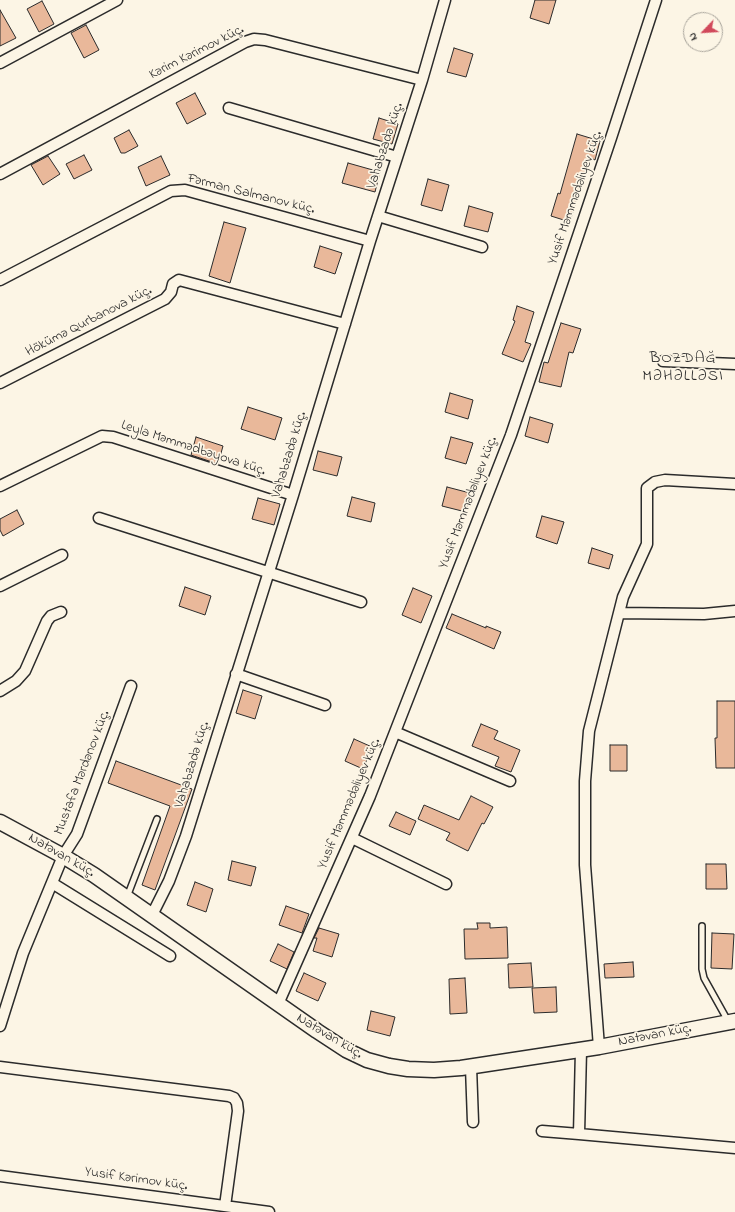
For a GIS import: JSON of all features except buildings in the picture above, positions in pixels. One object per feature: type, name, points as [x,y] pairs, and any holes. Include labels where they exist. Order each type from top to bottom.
[{"type":"street","points":[[0,62],[117,0]]},
{"type":"street","name":"Vahabzadə küç.","points":[[152,915],[169,881],[186,836],[293,495],[344,324],[422,80],[445,0]]},
{"type":"street","name":"Yusif Məmmədəliyev küç.","points":[[278,1004],[370,796],[511,435],[656,0]]},
{"type":"street","name":"Kərim Kərimov küç.","points":[[0,174],[245,42],[254,39],[265,40],[422,80]]},
{"type":"street","points":[[229,108],[397,157]]},
{"type":"street","name":"Fərman Salmanov küç.","points":[[0,280],[171,191],[185,190],[370,241]]},
{"type":"street","points":[[378,216],[482,247]]},
{"type":"street","name":"Hökümə Qurbanova küç.","points":[[0,383],[165,299],[171,292],[173,284],[179,280],[344,324]]},
{"type":"street","points":[[663,362],[735,364]]},
{"type":"street","name":"Leyla Məmmədbəyova küç.","points":[[0,486],[102,436],[113,438],[293,495]]},
{"type":"street","points":[[599,1047],[585,865],[585,781],[589,731],[623,598],[647,544],[647,488],[655,482],[665,480],[735,484]]},
{"type":"street","points":[[99,518],[361,602]]},
{"type":"street","points":[[0,586],[62,555]]},
{"type":"street","points":[[619,613],[704,614],[735,611]]},
{"type":"street","points":[[0,691],[16,681],[25,671],[47,621],[51,616],[61,612]]},
{"type":"street","points":[[236,674],[325,705]]},
{"type":"street","name":"Mustafa Mərdənov küç.","points":[[0,1026],[24,953],[63,856],[77,834],[131,686]]},
{"type":"street","points":[[395,732],[510,781]]},
{"type":"street","name":"Natəvan küç.","points":[[0,822],[63,856],[94,875],[322,1035],[346,1050],[367,1060],[408,1069],[434,1070],[471,1067],[599,1047],[732,1021]]},
{"type":"street","points":[[352,838],[446,884]]},
{"type":"street","points":[[52,883],[170,956]]},
{"type":"street","points":[[579,1134],[581,1050]]},
{"type":"street","points":[[0,1067],[229,1096],[234,1098],[237,1103],[238,1111],[225,1206]]},
{"type":"street","points":[[471,1067],[473,1122]]},
{"type":"street","points":[[542,1131],[735,1148]]},
{"type":"street","name":"Yusif Kərimov küç.","points":[[0,1176],[269,1212]]},
{"type":"lane","points":[[127,898],[157,819]]},
{"type":"lane","points":[[702,926],[702,968],[704,978],[732,1021]]},
{"type":"district","name":"BOZDAĞ MƏHƏLLƏSI","points":[[683,368]]}]
